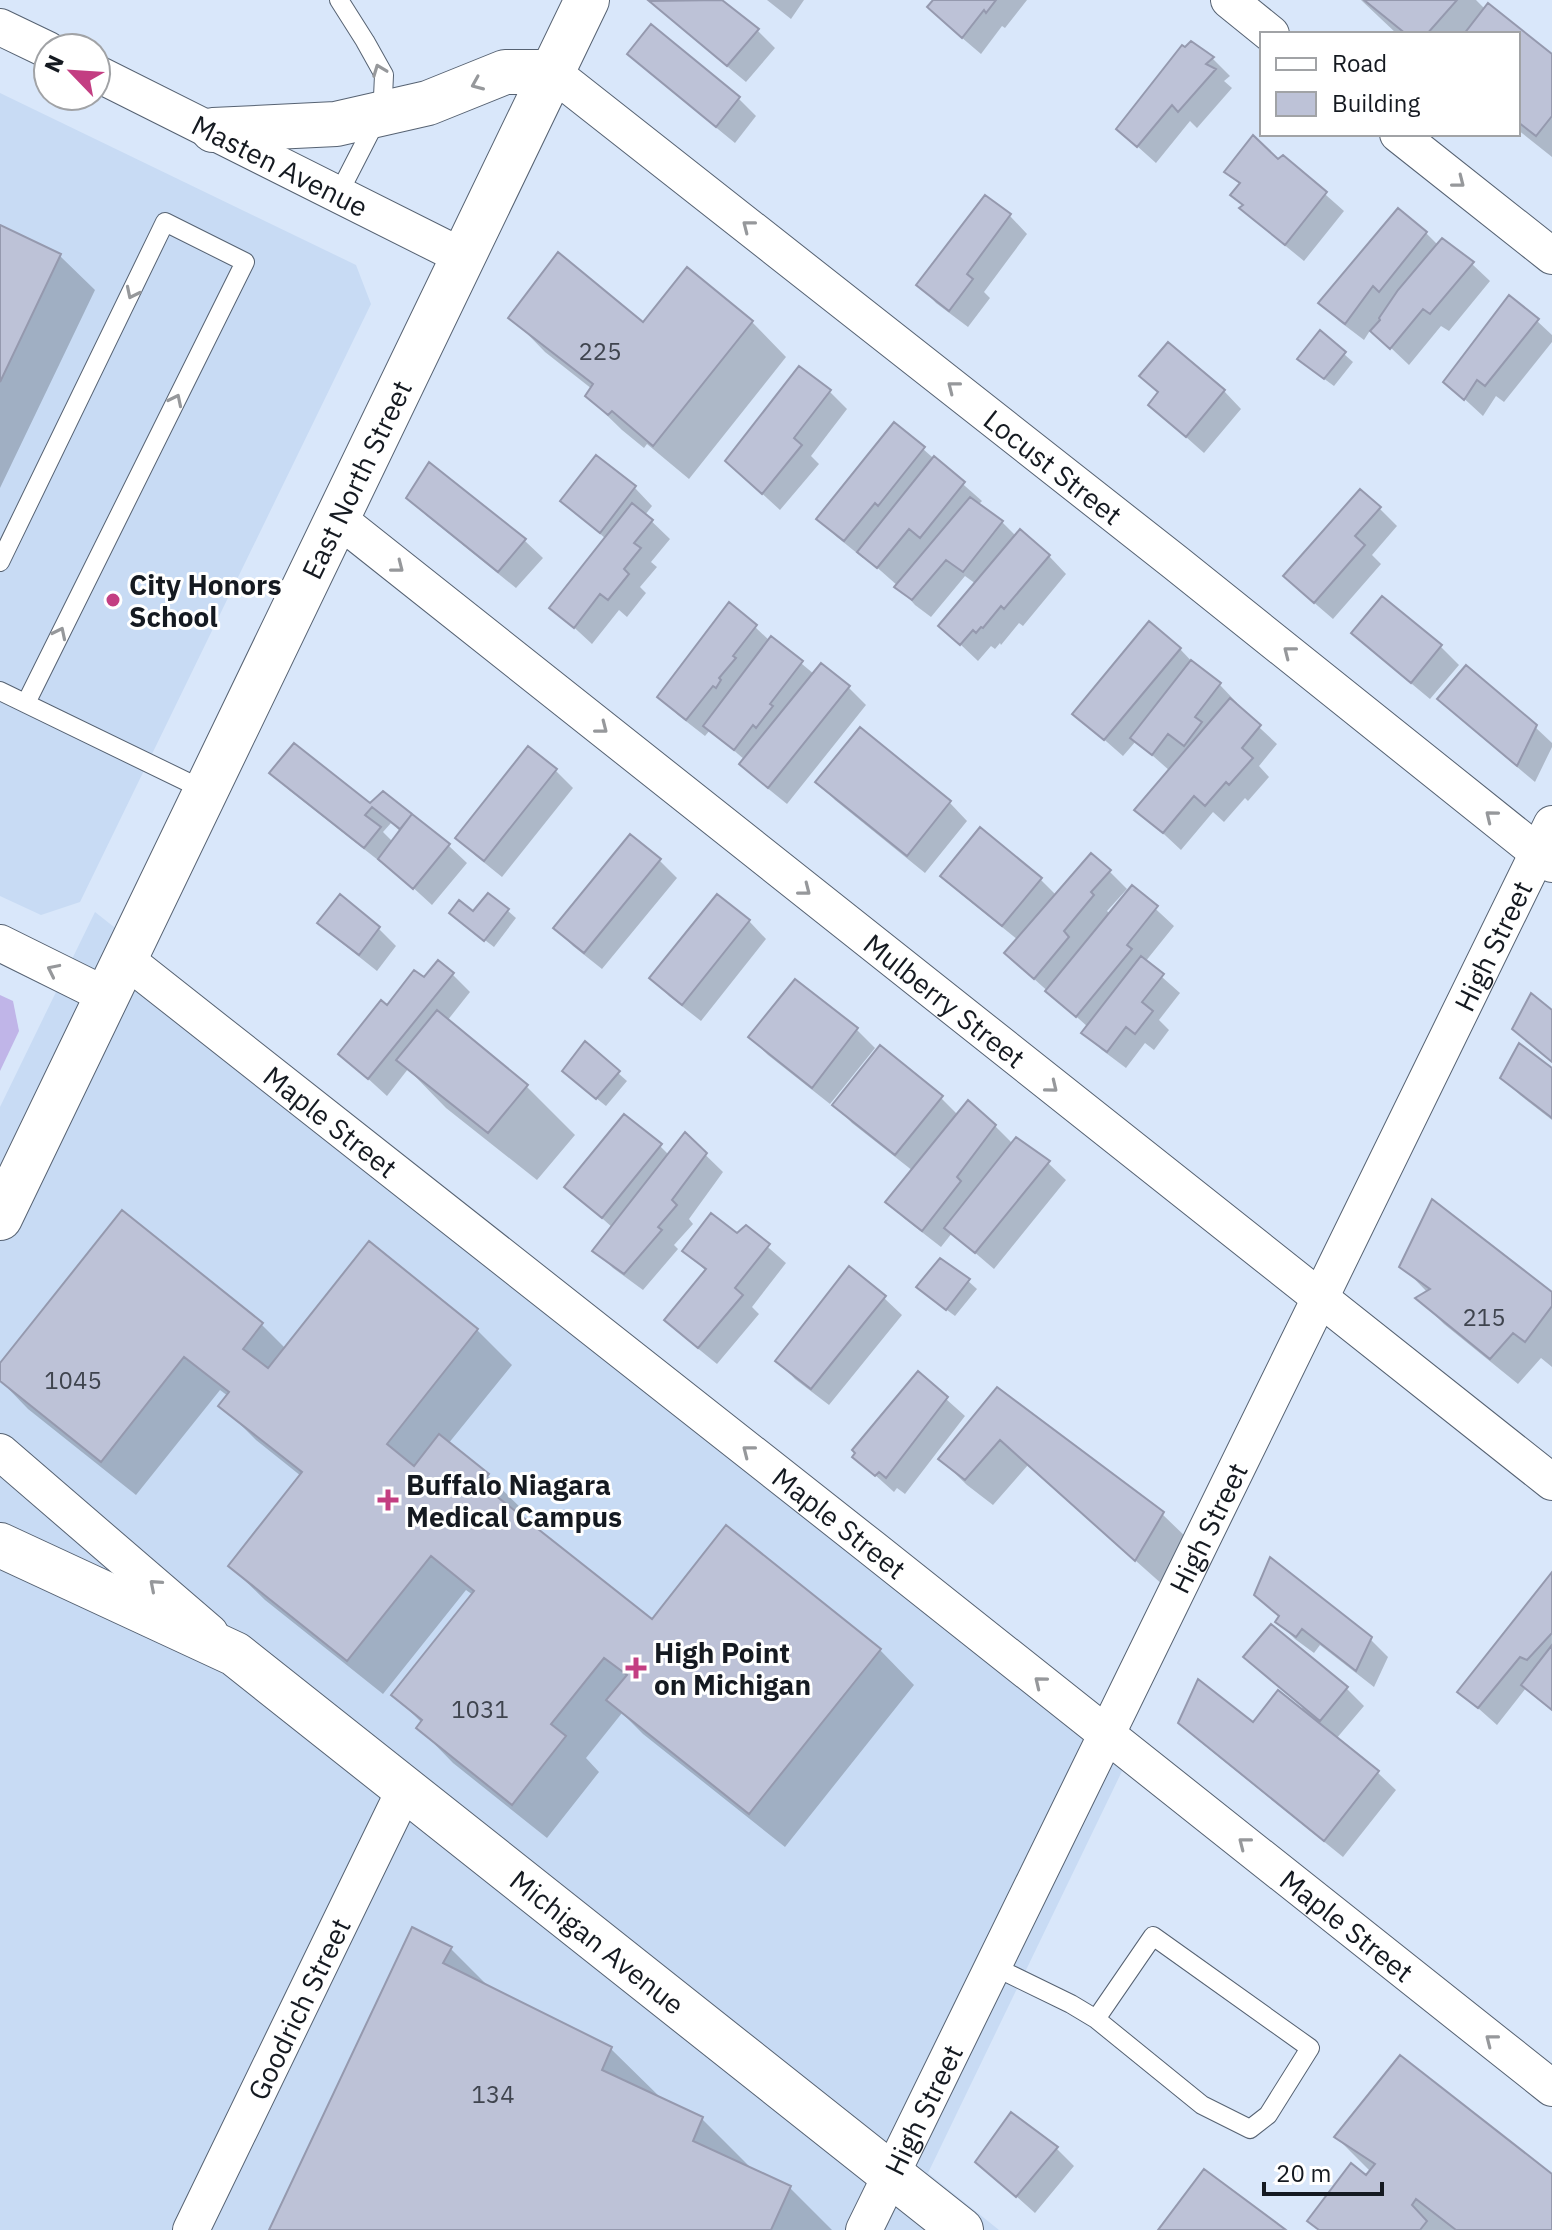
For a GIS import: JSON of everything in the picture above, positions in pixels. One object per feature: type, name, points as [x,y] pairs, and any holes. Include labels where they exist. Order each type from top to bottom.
[{"type":"street","name":"East North Street","points":[[0,1218],[587,0]]},
{"type":"street","points":[[1229,0],[1269,32]]},
{"type":"street","points":[[0,27],[32,42]]},
{"type":"street","points":[[213,130],[336,124],[428,103],[505,72],[552,72]]},
{"type":"street","name":"Locust Street","points":[[552,72],[1200,582],[1547,847]]},
{"type":"street","name":"Masten Avenue","points":[[112,81],[463,257]]},
{"type":"street","points":[[1401,136],[1552,256]]},
{"type":"street","name":"Mulberry Street","points":[[337,518],[1552,1482]]},
{"type":"street","name":"High Street","points":[[864,2230],[1319,1298],[1547,847]]},
{"type":"street","name":"Maple Street","points":[[0,943],[116,978],[1106,1734],[1552,2088]]},
{"type":"street","name":"Michigan Avenue","points":[[0,1452],[235,1654],[961,2230]]},
{"type":"street","name":"Michigan Avenue","points":[[0,1545],[235,1654]]},
{"type":"street","name":"Goodrich Street","points":[[191,2230],[405,1789]]},
{"type":"lane","points":[[339,0],[384,75],[379,115],[339,193]]},
{"type":"lane","points":[[0,562],[165,222],[245,262],[26,703]]},
{"type":"lane","points":[[0,691],[206,791]]},
{"type":"lane","points":[[993,1966],[1096,2019],[1202,2105],[1250,2129],[1268,2115],[1310,2048],[1153,1936],[1096,2019]]},
{"type":"shaded area","name":"City Honors School","points":[[0,93],[32,108],[32,112],[39,112],[356,265],[371,304],[80,902],[41,915],[0,896]]},
{"type":"shaded area","name":"Buffalo Niagara Medical Campus","points":[[95,912],[1139,1736],[928,2173],[999,2230],[0,2230],[0,1107]]},
{"type":"shaded area","points":[[0,995],[13,1001],[19,1031],[0,1071]]},
{"type":"building","points":[[722,0],[759,29],[727,66],[649,1]]},
{"type":"building","points":[[933,0],[996,0],[962,38],[927,7]]},
{"type":"building","points":[[1364,0],[1457,0],[1429,32],[1404,32]]},
{"type":"building","points":[[1488,3],[1552,54],[1552,116],[1536,136],[1520,124],[1520,32],[1466,32]]},
{"type":"building","points":[[651,24],[740,97],[716,127],[627,54]]},
{"type":"building","points":[[1191,41],[1214,57],[1206,64],[1216,69],[1178,112],[1172,105],[1137,147],[1116,129],[1182,45],[1185,47]]},
{"type":"building","points":[[1253,135],[1278,159],[1283,155],[1327,192],[1285,245],[1239,208],[1243,205],[1230,195],[1240,183],[1224,172]]},
{"type":"building","points":[[985,195],[1011,214],[967,274],[973,279],[949,311],[916,285]]},
{"type":"building","points":[[1398,208],[1427,232],[1379,292],[1373,286],[1345,324],[1318,303]]},
{"type":"building","points":[[0,225],[61,254],[0,382]]},
{"type":"building","points":[[1442,238],[1474,262],[1430,314],[1423,309],[1390,349],[1370,331],[1398,290]]},
{"type":"building","points":[[558,252],[643,322],[687,267],[753,321],[653,446],[612,411],[608,415],[585,396],[593,384],[508,318]]},
{"type":"building","points":[[1509,295],[1539,319],[1485,386],[1477,380],[1464,400],[1443,382]]},
{"type":"building","points":[[1320,330],[1346,352],[1324,379],[1297,359]]},
{"type":"building","points":[[1168,342],[1225,390],[1186,437],[1148,405],[1158,392],[1139,376]]},
{"type":"building","points":[[799,366],[831,390],[794,438],[802,445],[762,494],[725,461]]},
{"type":"building","points":[[894,422],[925,447],[878,506],[875,503],[844,541],[816,519]]},
{"type":"building","points":[[596,455],[636,486],[600,533],[560,501]]},
{"type":"building","points":[[934,456],[965,482],[920,538],[909,529],[877,568],[857,552]]},
{"type":"building","points":[[429,462],[526,539],[498,572],[406,498]]},
{"type":"building","points":[[1360,489],[1381,507],[1355,536],[1365,545],[1314,603],[1283,576]]},
{"type":"building","points":[[970,497],[1003,521],[963,572],[946,560],[912,600],[894,587]]},
{"type":"building","points":[[632,503],[653,520],[634,543],[641,548],[624,569],[629,574],[608,600],[600,594],[574,628],[549,608]]},
{"type":"building","points":[[1020,529],[1050,555],[1004,609],[1001,606],[983,628],[976,633],[973,630],[960,645],[938,626]]},
{"type":"building","points":[[1382,596],[1442,645],[1411,683],[1351,633]]},
{"type":"building","points":[[729,602],[757,625],[733,656],[736,658],[719,678],[721,680],[716,688],[713,686],[686,720],[657,697]]},
{"type":"building","points":[[1149,621],[1181,648],[1104,740],[1072,714]]},
{"type":"building","points":[[771,636],[803,661],[756,728],[753,725],[734,750],[703,726]]},
{"type":"building","points":[[1191,660],[1221,683],[1195,717],[1202,722],[1184,746],[1168,734],[1152,755],[1130,738]]},
{"type":"building","points":[[821,663],[850,686],[768,788],[739,764]]},
{"type":"building","points":[[1466,665],[1537,725],[1517,766],[1437,699]]},
{"type":"building","points":[[1230,698],[1261,725],[1242,748],[1253,758],[1205,806],[1194,796],[1163,833],[1134,810]]},
{"type":"building","points":[[860,727],[951,801],[907,856],[815,782]]},
{"type":"building","points":[[294,743],[370,803],[383,791],[412,814],[400,829],[372,807],[365,815],[381,827],[364,848],[269,773]]},
{"type":"building","points":[[528,746],[557,769],[484,861],[455,838]]},
{"type":"building","points":[[412,814],[450,844],[413,889],[378,859]]},
{"type":"building","points":[[980,827],[1042,878],[1002,926],[940,876]]},
{"type":"building","points":[[630,834],[661,859],[584,953],[553,928]]},
{"type":"building","points":[[1091,853],[1111,870],[1091,892],[1094,895],[1064,931],[1069,937],[1034,979],[1004,953]]},
{"type":"building","points":[[1132,885],[1158,906],[1127,945],[1132,949],[1076,1017],[1045,991]]},
{"type":"building","points":[[488,893],[509,909],[484,941],[449,913],[459,900],[473,911]]},
{"type":"building","points":[[340,894],[380,927],[359,955],[317,923]]},
{"type":"building","points":[[717,894],[750,920],[682,1005],[649,978]]},
{"type":"building","points":[[1141,956],[1164,974],[1142,1002],[1153,1011],[1135,1034],[1126,1027],[1107,1052],[1081,1033]]},
{"type":"building","points":[[438,960],[454,973],[368,1079],[338,1054],[381,1000],[387,1005],[414,970],[424,977]]},
{"type":"building","points":[[795,979],[858,1028],[812,1088],[748,1037]]},
{"type":"building","points":[[1531,993],[1552,1010],[1552,1062],[1512,1029]]},
{"type":"building","points":[[437,1010],[528,1085],[488,1133],[396,1060]]},
{"type":"building","points":[[585,1041],[620,1071],[596,1099],[562,1071]]},
{"type":"building","points":[[1519,1043],[1552,1068],[1552,1118],[1500,1078]]},
{"type":"building","points":[[880,1045],[943,1096],[895,1155],[832,1105]]},
{"type":"building","points":[[968,1100],[996,1125],[957,1177],[961,1181],[922,1231],[885,1202]]},
{"type":"building","points":[[624,1114],[662,1144],[602,1218],[564,1187]]},
{"type":"building","points":[[685,1132],[707,1153],[672,1200],[677,1205],[658,1227],[662,1230],[624,1274],[592,1251]]},
{"type":"building","points":[[1016,1137],[1050,1161],[975,1253],[944,1228]]},
{"type":"building","points":[[1432,1199],[1552,1292],[1552,1306],[1525,1342],[1513,1333],[1490,1359],[1415,1298],[1430,1289],[1399,1267]]},
{"type":"building","points":[[122,1210],[263,1323],[243,1349],[268,1368],[369,1241],[478,1329],[387,1444],[414,1466],[439,1434],[489,1474],[481,1484],[652,1619],[726,1525],[881,1649],[749,1814],[606,1700],[627,1675],[604,1658],[551,1724],[566,1736],[512,1805],[416,1728],[422,1720],[391,1695],[474,1591],[431,1556],[347,1661],[228,1566],[302,1472],[218,1406],[229,1392],[184,1357],[101,1462],[0,1381],[0,1363]]},
{"type":"building","points":[[711,1213],[737,1233],[746,1225],[770,1244],[735,1288],[743,1295],[698,1348],[664,1320],[706,1269],[682,1251]]},
{"type":"building","points":[[940,1258],[970,1279],[946,1310],[916,1287]]},
{"type":"building","points":[[849,1266],[886,1296],[811,1389],[775,1361]]},
{"type":"building","points":[[918,1371],[948,1397],[886,1478],[879,1472],[875,1476],[852,1457],[855,1453],[852,1450]]},
{"type":"building","points":[[997,1387],[1164,1512],[1135,1561],[1000,1440],[965,1480],[938,1459]]},
{"type":"building","points":[[1270,1557],[1372,1637],[1356,1671],[1302,1629],[1296,1637],[1275,1622],[1279,1616],[1254,1595]]},
{"type":"building","points":[[1552,1572],[1552,1633],[1527,1660],[1520,1657],[1478,1708],[1457,1692]]},
{"type":"building","points":[[1271,1624],[1348,1687],[1320,1721],[1243,1657]]},
{"type":"building","points":[[1552,1645],[1552,1710],[1521,1685]]},
{"type":"building","points":[[1198,1679],[1253,1722],[1278,1690],[1379,1771],[1324,1841],[1178,1723]]},
{"type":"building","points":[[412,1927],[452,1947],[443,1963],[612,2047],[602,2070],[703,2117],[693,2141],[791,2186],[771,2230],[269,2230]]},
{"type":"building","points":[[1400,2055],[1552,2174],[1552,2230],[1456,2230],[1416,2199],[1412,2205],[1427,2221],[1420,2230],[1319,2230],[1307,2221],[1351,2163],[1366,2175],[1375,2164],[1334,2137]]},
{"type":"building","points":[[1011,2112],[1058,2147],[1016,2197],[975,2162]]},
{"type":"building","points":[[1204,2169],[1286,2230],[1158,2230]]},
{"type":"place","name":"City Honors School","points":[[113,600]]},
{"type":"place","name":"Buffalo Niagara Medical Campus","points":[[388,1500]]},
{"type":"place","name":"High Point on Michigan","points":[[636,1668]]}]
